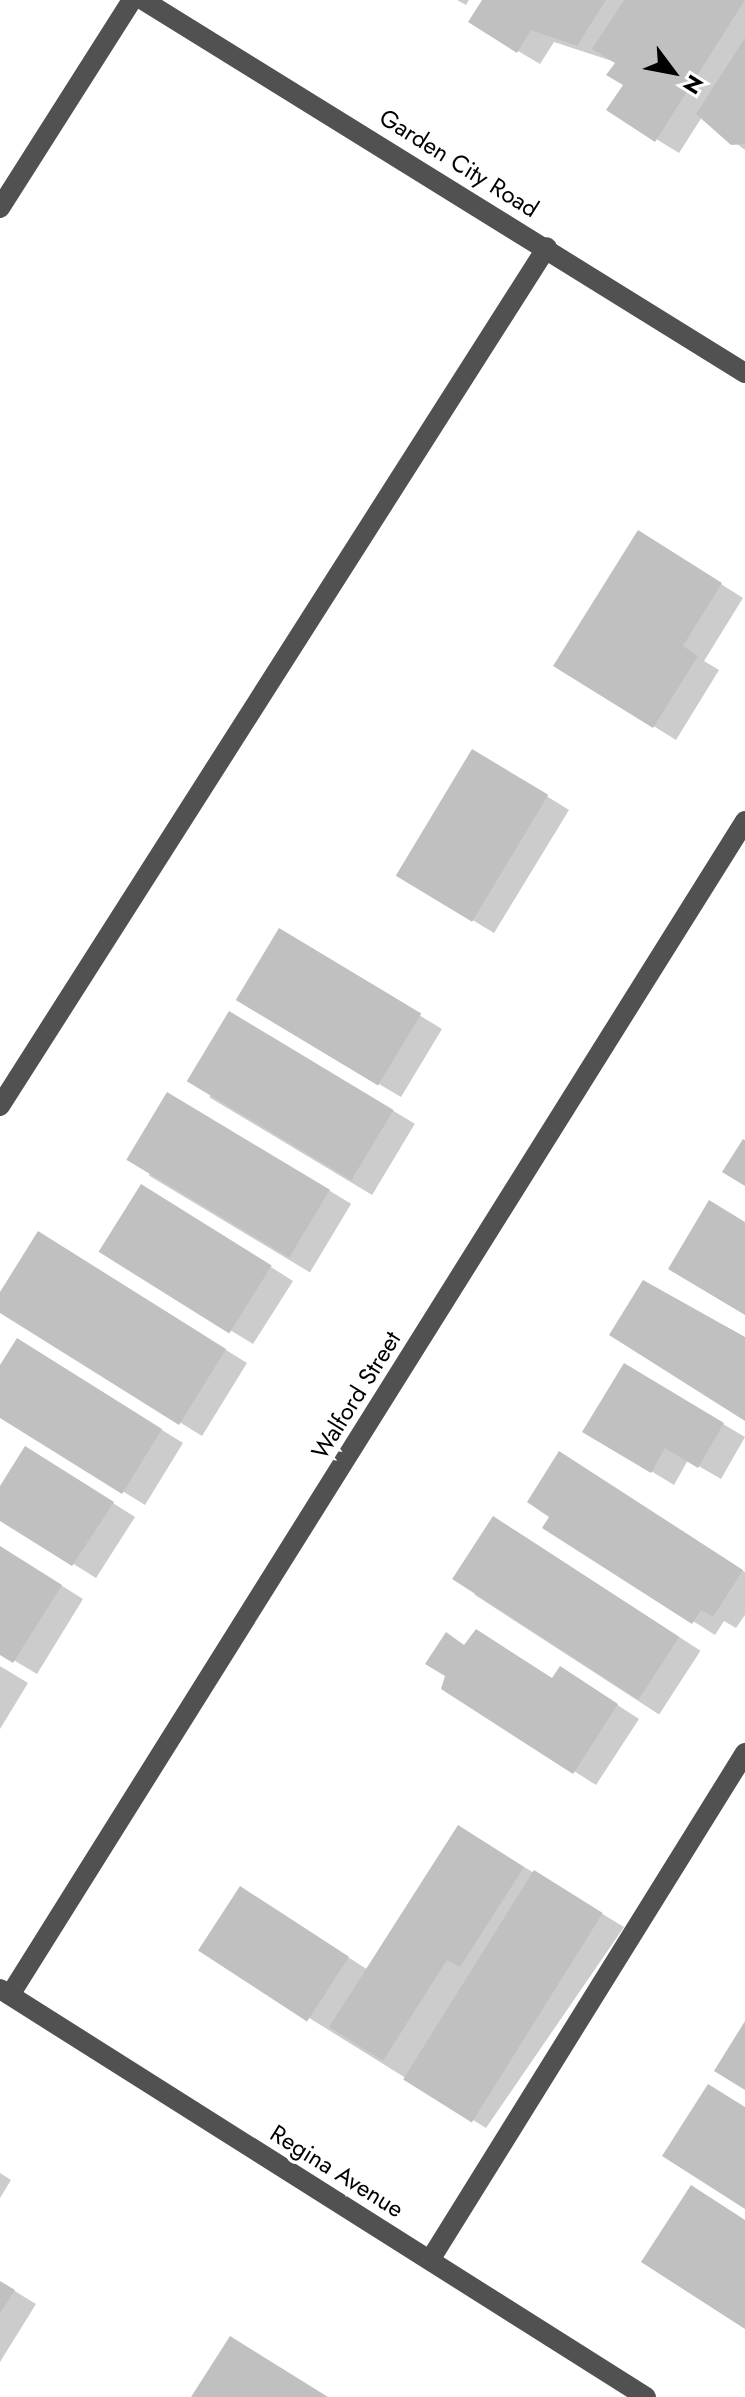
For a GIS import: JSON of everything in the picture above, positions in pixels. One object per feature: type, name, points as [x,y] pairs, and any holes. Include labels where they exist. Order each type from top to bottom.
[{"type":"street","points":[[0,208],[132,0]]},
{"type":"street","name":"Garden City Road","points":[[143,0],[547,247],[745,373]]},
{"type":"street","points":[[0,1106],[547,247]]},
{"type":"street","name":"Walford Street","points":[[5,1992],[745,821]]},
{"type":"street","points":[[430,2260],[745,1753]]},
{"type":"street","name":"Regina Avenue","points":[[5,1992],[646,2397]]},
{"type":"building","points":[[482,0],[606,0],[577,46],[531,30],[517,53],[468,22]]},
{"type":"building","points":[[624,0],[745,0],[655,142],[606,110],[623,85],[606,75],[615,63],[592,49]]},
{"type":"building","points":[[745,38],[745,144],[731,145],[696,114]]},
{"type":"building","points":[[638,530],[722,583],[683,646],[698,656],[653,728],[553,666]]},
{"type":"building","points":[[472,749],[548,795],[472,922],[396,876]]},
{"type":"building","points":[[279,928],[421,1013],[378,1085],[236,1000]]},
{"type":"building","points":[[229,1011],[394,1110],[351,1180],[187,1081]]},
{"type":"building","points":[[167,1092],[330,1190],[289,1258],[126,1160]]},
{"type":"building","points":[[745,1140],[745,1186],[722,1172]]},
{"type":"building","points":[[141,1184],[272,1266],[229,1333],[99,1252]]},
{"type":"building","points":[[709,1200],[745,1222],[745,1315],[668,1269]]},
{"type":"building","points":[[38,1231],[226,1349],[179,1425],[0,1313],[0,1292]]},
{"type":"building","points":[[643,1280],[745,1337],[745,1421],[609,1335]]},
{"type":"building","points":[[17,1338],[162,1429],[122,1494],[0,1418],[0,1365]]},
{"type":"building","points":[[624,1363],[724,1423],[698,1468],[665,1448],[651,1473],[582,1432]]},
{"type":"building","points":[[25,1446],[114,1502],[72,1566],[0,1521],[0,1486]]},
{"type":"building","points":[[559,1451],[743,1570],[713,1617],[701,1610],[692,1624],[542,1528],[549,1517],[527,1502]]},
{"type":"building","points":[[493,1516],[679,1637],[638,1700],[452,1579]]},
{"type":"building","points":[[0,1546],[62,1585],[13,1663],[0,1655]]},
{"type":"building","points":[[476,1629],[552,1678],[560,1666],[618,1704],[573,1774],[441,1689],[445,1676],[425,1664],[446,1632],[464,1645]]},
{"type":"building","points":[[458,1825],[524,1867],[460,1967],[447,1960],[383,2061],[329,2027]]},
{"type":"building","points":[[534,1870],[603,1913],[472,2122],[403,2079]]},
{"type":"building","points":[[240,1886],[349,1957],[307,2021],[198,1951]]},
{"type":"building","points":[[745,2021],[745,2090],[714,2071]]},
{"type":"building","points":[[708,2084],[745,2107],[745,2209],[662,2156]]},
{"type":"building","points":[[691,2185],[745,2220],[745,2329],[641,2262]]},
{"type":"building","points":[[0,2281],[15,2290],[0,2313]]},
{"type":"building","points":[[230,2336],[328,2397],[191,2397]]}]
